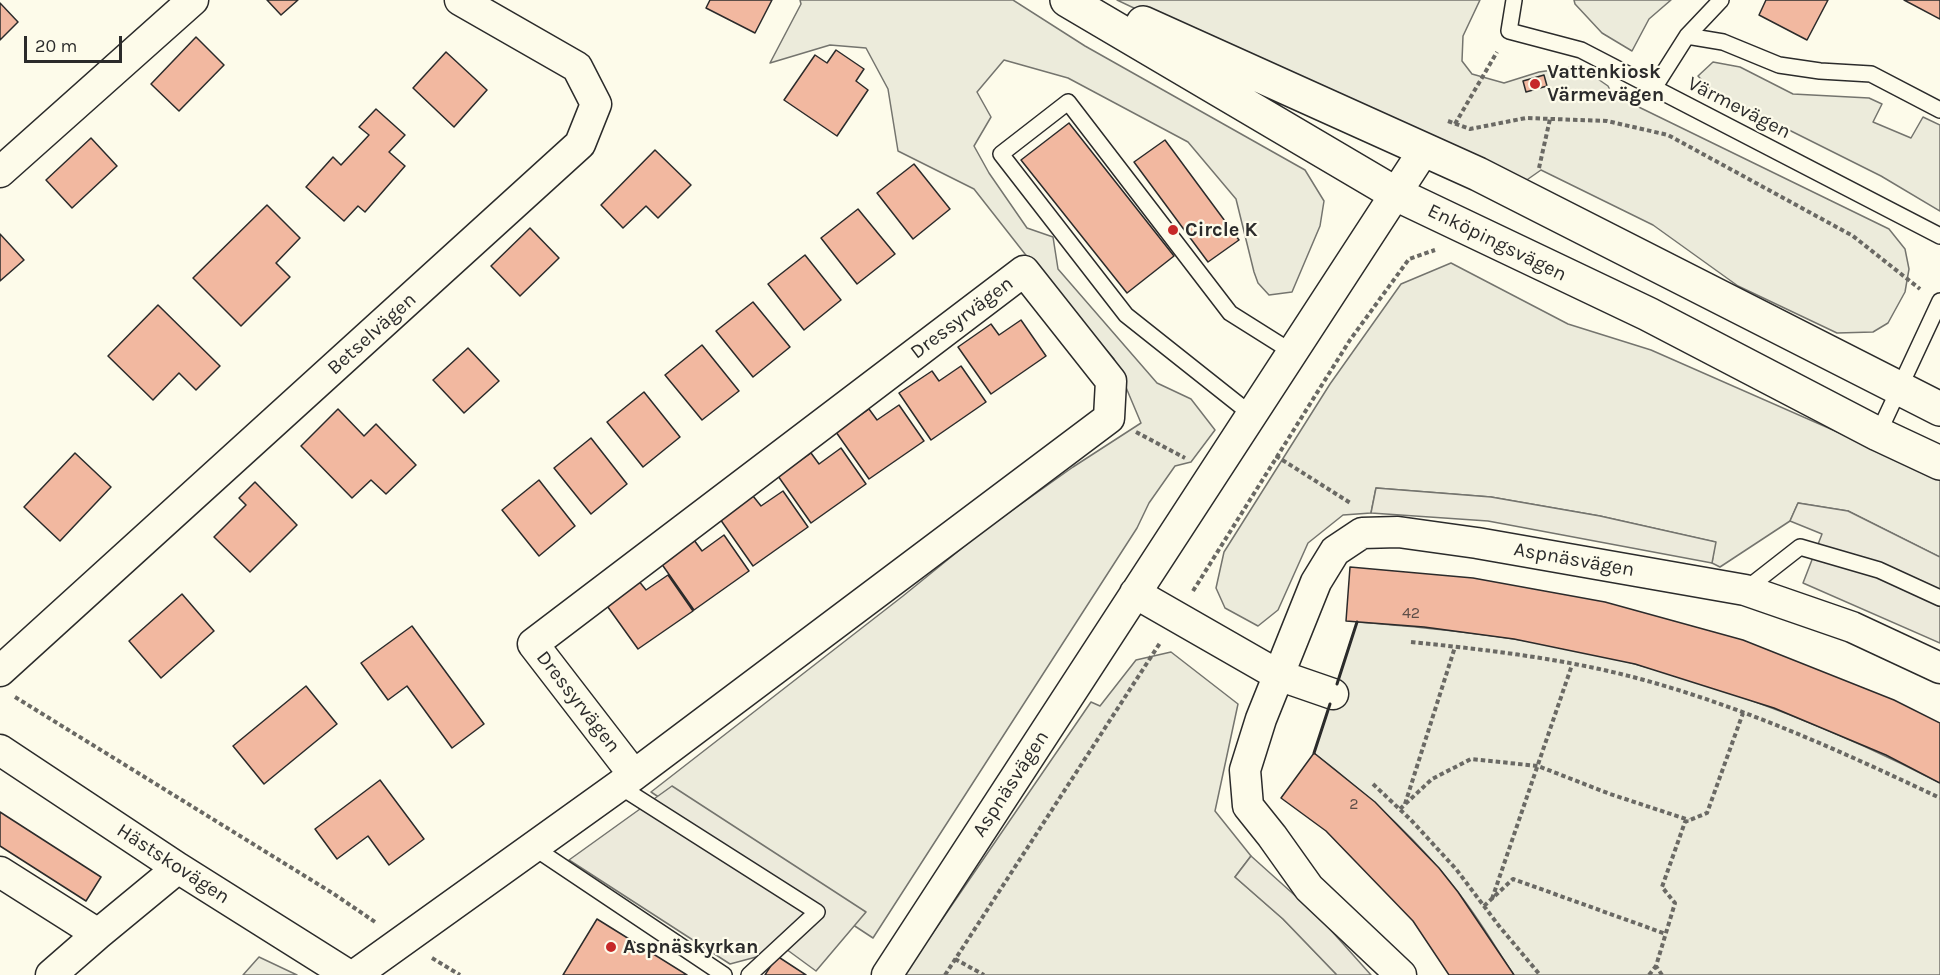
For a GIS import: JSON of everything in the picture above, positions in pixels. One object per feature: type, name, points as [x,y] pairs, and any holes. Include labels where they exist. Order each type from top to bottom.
[{"type":"street","points":[[0,172],[193,0]]},
{"type":"street","name":"Betselvägen","points":[[5,682],[580,144],[596,104],[577,67],[460,0]]},
{"type":"street","name":"Enköpingsvägen","points":[[1067,0],[1396,194],[1648,314],[1878,434],[1940,463]]},
{"type":"street","points":[[1090,0],[1478,174],[1940,409]]},
{"type":"street","name":"Aspnäsvägen","points":[[887,975],[1424,150]]},
{"type":"street","name":"Dressyrvägen","points":[[627,781],[533,644],[1024,271],[1111,381],[1109,418]]},
{"type":"street","points":[[355,975],[627,781],[1109,418]]},
{"type":"street","name":"Aspnäsvägen","points":[[1362,533],[1398,532],[1477,543],[1745,590],[1852,627],[1940,668]]},
{"type":"street","points":[[1362,533],[1335,551],[1316,582],[1261,719],[1245,770],[1248,806],[1309,888],[1401,975]]},
{"type":"street","points":[[1135,593],[1278,675],[1333,694]]},
{"type":"street","name":"Hästskovägen","points":[[0,750],[178,868],[348,975]]},
{"type":"street","points":[[51,975],[178,868]]},
{"type":"street","points":[[0,872],[98,934]]},
{"type":"lane","points":[[1509,31],[1514,0]]},
{"type":"lane","points":[[1654,88],[1686,36],[1721,0]]},
{"type":"lane","name":"Värmevägen","points":[[1509,31],[1581,50],[1940,236]]},
{"type":"lane","points":[[1686,36],[1723,42],[1779,65],[1820,72],[1871,74],[1940,110]]},
{"type":"lane","points":[[1252,415],[1126,315],[1001,154],[1068,102],[1230,313],[1293,352]]},
{"type":"lane","points":[[1878,434],[1939,303]]},
{"type":"lane","points":[[1745,590],[1800,547],[1879,570],[1940,598]]},
{"type":"lane","points":[[627,781],[817,912],[749,975]]},
{"type":"lane","points":[[533,847],[723,975]]},
{"type":"path","points":[[1455,124],[1509,31]]},
{"type":"path","points":[[1445,120],[1470,129],[1526,118],[1607,121],[1668,135],[1853,236],[1939,303]]},
{"type":"path","points":[[1537,175],[1550,119]]},
{"type":"path","points":[[1470,129],[1481,159],[1478,174]]},
{"type":"path","points":[[945,975],[1177,616],[1350,340],[1409,259],[1436,249],[1453,222]]},
{"type":"path","points":[[1109,418],[1189,460]]},
{"type":"path","points":[[1276,456],[1354,505],[1362,533]]},
{"type":"path","points":[[1411,642],[1525,655],[1644,680],[1743,713],[1865,762],[1940,798]]},
{"type":"path","points":[[1405,804],[1455,647]]},
{"type":"path","points":[[1492,900],[1572,664]]},
{"type":"path","points":[[5,682],[403,941],[460,975]]},
{"type":"path","points":[[1649,975],[1656,966],[1675,903],[1662,887],[1685,822],[1707,813],[1743,713]]},
{"type":"path","points":[[1400,809],[1432,779],[1471,759],[1538,766],[1610,794],[1689,820]]},
{"type":"path","points":[[1373,784],[1400,809],[1456,869],[1540,975]]},
{"type":"path","points":[[1484,906],[1513,879],[1666,934]]},
{"type":"path","points":[[955,959],[984,975]]},
{"type":"path","points":[[1656,966],[1662,975]]},
{"type":"shaded area","points":[[800,0],[1013,0],[1085,46],[1305,170],[1324,201],[1320,226],[1292,292],[1269,295],[1258,283],[1254,272],[1236,199],[1188,142],[1068,78],[1004,60],[977,92],[991,117],[974,146],[989,173],[1027,228],[1053,237],[1058,269],[1157,383],[1191,399],[1215,430],[1191,462],[1175,466],[1149,503],[1137,528],[873,938],[651,792],[983,531],[1073,467],[1141,423],[1114,359],[1025,254],[974,189],[898,151],[888,89],[866,48],[830,45],[770,63],[801,4]]},
{"type":"shaded area","points":[[1117,0],[1480,0],[1463,36],[1462,61],[1472,74],[1504,83],[1539,72],[1579,66],[1608,86],[1612,94],[1889,229],[1905,249],[1909,269],[1905,292],[1888,323],[1873,332],[1837,333],[1738,286],[1653,225],[1541,170],[1521,184],[1242,59]]},
{"type":"shaded area","points":[[1574,0],[1671,0],[1649,19],[1632,51],[1602,33],[1575,4]]},
{"type":"shaded area","points":[[1713,62],[1740,67],[1793,94],[1869,98],[1882,104],[1873,122],[1911,138],[1923,117],[1940,125],[1940,211],[1881,176],[1713,92],[1698,76]]},
{"type":"shaded area","points":[[1451,263],[1568,324],[1651,350],[1940,477],[1940,557],[1848,511],[1798,503],[1790,521],[1720,567],[1712,563],[1715,542],[1600,516],[1491,497],[1376,488],[1371,513],[1343,515],[1308,543],[1278,610],[1258,626],[1225,608],[1216,588],[1224,552],[1330,384],[1401,284]]},
{"type":"shaded area","points":[[1376,488],[1491,497],[1600,516],[1716,542],[1712,563],[1488,521],[1371,513]]},
{"type":"shaded area","points":[[1798,503],[1848,511],[1940,557],[1940,643],[1803,583],[1822,534],[1790,521]]},
{"type":"shaded area","points":[[1357,622],[1427,628],[1532,642],[1567,648],[1675,675],[1791,715],[1866,747],[1940,783],[1940,975],[1514,975],[1465,901],[1442,871],[1372,800],[1314,753]]},
{"type":"shaded area","points":[[1171,652],[1238,704],[1215,811],[1251,856],[1235,877],[1283,919],[1337,975],[904,975],[1091,702],[1100,706],[1136,660]]},
{"type":"shaded area","points":[[672,786],[866,912],[816,971],[786,949],[730,964],[569,860]]},
{"type":"shaded area","points":[[1251,856],[1320,918],[1371,975],[1337,975],[1283,919],[1235,877]]},
{"type":"shaded area","points":[[259,957],[297,975],[243,975]]},
{"type":"building","points":[[267,0],[298,0],[281,15]]},
{"type":"building","points":[[710,0],[772,0],[755,33],[706,8]]},
{"type":"building","points":[[1766,0],[1828,0],[1807,40],[1759,15]]},
{"type":"building","points":[[1904,0],[1940,0],[1940,19]]},
{"type":"building","points":[[0,3],[18,22],[0,40]]},
{"type":"building","points":[[196,37],[224,65],[179,111],[151,84]]},
{"type":"building","points":[[836,50],[864,69],[856,81],[868,90],[837,136],[784,100],[815,55],[827,63]]},
{"type":"building","points":[[446,52],[487,90],[454,127],[413,88]]},
{"type":"building","name":"Vattenkiosk Värmevägen","points":[[1544,75],[1547,86],[1526,92],[1523,81]]},
{"type":"building","points":[[376,109],[405,135],[389,152],[405,166],[365,212],[358,206],[344,221],[306,187],[333,157],[341,165],[369,135],[359,127]]},
{"type":"building","points":[[1069,123],[1174,256],[1127,293],[1021,160]]},
{"type":"building","points":[[91,138],[117,166],[72,208],[46,180]]},
{"type":"building","points":[[1165,140],[1239,240],[1208,262],[1134,162]]},
{"type":"building","points":[[655,150],[691,185],[658,218],[646,206],[623,228],[601,205]]},
{"type":"building","points":[[914,164],[950,209],[913,239],[877,193]]},
{"type":"building","points":[[267,205],[300,238],[276,263],[290,277],[241,326],[193,278]]},
{"type":"building","points":[[858,209],[895,254],[857,284],[821,238]]},
{"type":"building","points":[[530,228],[559,258],[520,296],[491,266]]},
{"type":"building","points":[[0,234],[24,260],[0,281]]},
{"type":"building","points":[[805,255],[841,300],[804,330],[768,284]]},
{"type":"building","points":[[753,302],[790,347],[753,377],[716,331]]},
{"type":"building","points":[[158,305],[220,366],[196,390],[179,373],[153,400],[108,356]]},
{"type":"building","points":[[1021,320],[1046,356],[991,394],[958,347],[991,324],[999,335]]},
{"type":"building","points":[[702,345],[739,391],[702,420],[665,375]]},
{"type":"building","points":[[468,348],[499,381],[464,413],[433,380]]},
{"type":"building","points":[[961,366],[986,402],[931,440],[899,393],[932,371],[939,381]]},
{"type":"building","points":[[644,392],[680,437],[643,467],[607,422]]},
{"type":"building","points":[[899,405],[924,441],[869,479],[836,432],[869,409],[877,420]]},
{"type":"building","points":[[338,409],[364,436],[376,424],[416,465],[386,494],[371,480],[352,498],[301,446]]},
{"type":"building","points":[[591,438],[627,484],[591,514],[554,468]]},
{"type":"building","points":[[841,448],[866,484],[811,523],[778,476],[811,453],[819,464]]},
{"type":"building","points":[[75,453],[111,487],[60,541],[24,507]]},
{"type":"building","points":[[539,480],[575,526],[539,556],[502,510]]},
{"type":"building","points":[[255,482],[297,525],[250,572],[214,537],[246,505],[239,498]]},
{"type":"building","points":[[783,491],[808,527],[753,566],[720,519],[753,496],[761,506]]},
{"type":"building","points":[[724,535],[749,571],[694,610],[661,563],[694,540],[702,551]]},
{"type":"building","points":[[1350,567],[1473,578],[1605,602],[1743,640],[1894,700],[1940,723],[1940,783],[1886,755],[1774,708],[1635,664],[1514,639],[1424,627],[1346,621]]},
{"type":"building","points":[[668,575],[693,611],[638,649],[605,603],[638,580],[646,590]]},
{"type":"building","points":[[182,594],[214,631],[161,678],[129,641]]},
{"type":"building","points":[[412,626],[484,724],[452,748],[407,686],[388,700],[361,663]]},
{"type":"building","points":[[306,686],[337,724],[264,784],[233,746]]},
{"type":"building","points":[[1314,753],[1375,802],[1439,868],[1514,975],[1449,975],[1413,921],[1326,831],[1281,798]]},
{"type":"building","points":[[380,780],[424,839],[389,865],[368,836],[337,859],[315,829]]},
{"type":"building","points":[[0,812],[101,877],[86,901],[0,846]]},
{"type":"building","name":"Aspnäskyrkan","points":[[597,919],[687,975],[563,975]]},
{"type":"building","points":[[777,956],[806,975],[765,975]]},
{"type":"wall","points":[[1337,684],[1357,622]]},
{"type":"wall","points":[[1314,753],[1330,704]]},
{"type":"place","name":"Vattenkiosk Värmevägen","points":[[1535,84]]},
{"type":"place","name":"Circle K","points":[[1173,230]]},
{"type":"place","name":"Aspnäskyrkan","points":[[611,947]]}]
